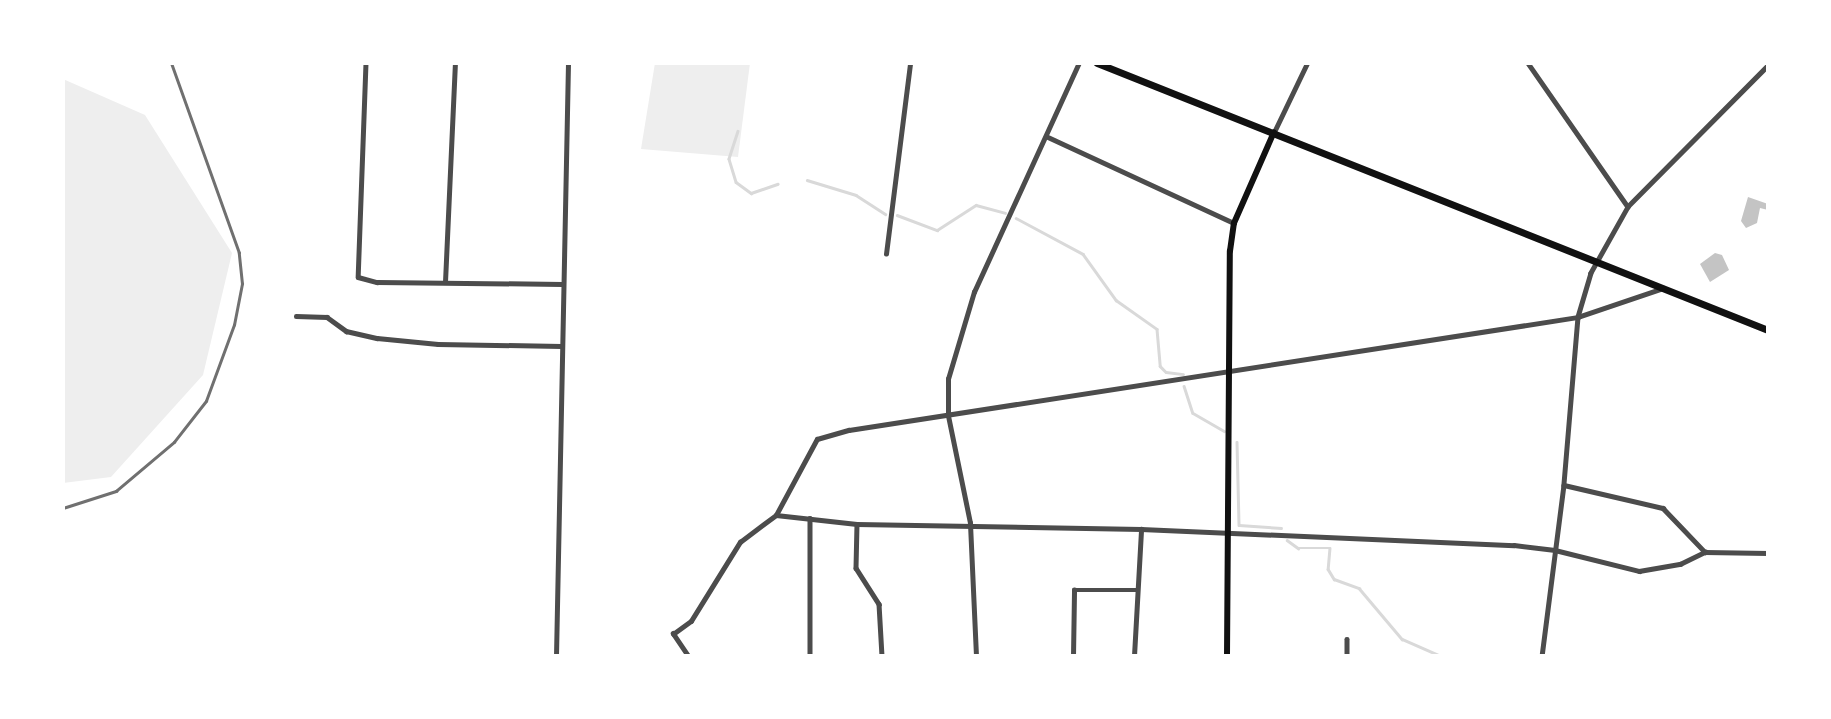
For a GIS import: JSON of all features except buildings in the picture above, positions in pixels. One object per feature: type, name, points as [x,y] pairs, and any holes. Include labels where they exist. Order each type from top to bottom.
[{"type":"main road","points":[[1097,63],[1768,330]]},
{"type":"main road","points":[[1227,656],[1230,251],[1234,223],[1274,132]]},
{"type":"street","points":[[366,63],[358,277],[445,283],[562,285]]},
{"type":"street","points":[[445,283],[455,63]]},
{"type":"street","points":[[556,656],[568,63]]},
{"type":"street","points":[[886,254],[911,63]]},
{"type":"street","points":[[976,656],[970,523],[948,416],[955,345],[974,292],[1048,137],[1079,63]]},
{"type":"street","points":[[1274,132],[1307,63]]},
{"type":"street","points":[[1528,63],[1628,207]]},
{"type":"street","points":[[1542,656],[1564,485],[1578,317],[1591,272],[1600,262],[1628,207],[1768,65]]},
{"type":"street","points":[[1048,137],[1234,223]]},
{"type":"street","points":[[688,656],[673,634],[691,621],[740,542],[776,515],[817,439],[1578,317],[1664,288]]},
{"type":"street","points":[[296,316],[327,317],[346,331],[377,338],[438,344],[561,346]]},
{"type":"street","points":[[1564,485],[1663,508],[1705,552]]},
{"type":"street","points":[[776,515],[857,524],[970,523],[1229,532],[1555,550],[1639,571],[1680,564],[1705,552],[1768,553]]},
{"type":"street","points":[[810,518],[810,656]]},
{"type":"street","points":[[857,524],[856,568],[879,604],[882,656]]},
{"type":"street","points":[[1134,656],[1141,529]]},
{"type":"street","points":[[1073,656],[1074,590],[1136,590]]},
{"type":"street","points":[[1347,639],[1347,656]]},
{"type":"shaded area","points":[[655,63],[750,63],[738,157],[641,149]]},
{"type":"shaded area","points":[[63,79],[145,115],[232,253],[203,375],[111,477],[63,483]]},
{"type":"waterway","points":[[738,131],[729,159],[736,182],[751,193],[777,184]]},
{"type":"waterway","points":[[807,180],[856,195],[885,214]]},
{"type":"waterway","points":[[897,215],[937,230],[976,205],[1005,213]]},
{"type":"waterway","points":[[1016,218],[1083,254],[1116,300],[1157,329],[1160,366],[1166,372],[1183,374]]},
{"type":"waterway","points":[[1184,386],[1193,413],[1224,431]]},
{"type":"waterway","points":[[1237,442],[1239,525],[1281,528]]},
{"type":"waterway","points":[[1287,540],[1298,548],[1330,548],[1328,569],[1334,579],[1359,588],[1402,639],[1441,656]]},
{"type":"railway","points":[[63,508],[116,491],[174,442],[206,401],[234,325],[242,284],[239,253],[171,63]]}]
